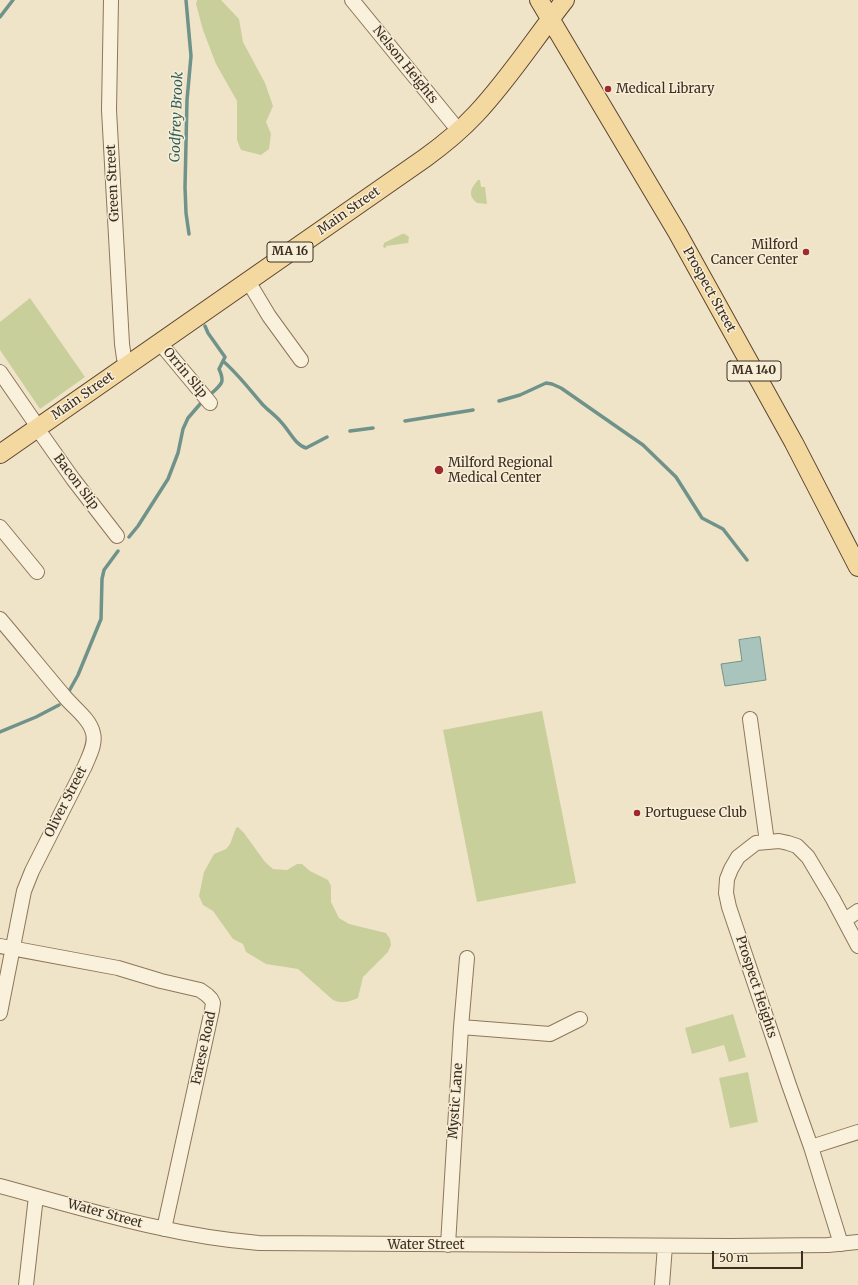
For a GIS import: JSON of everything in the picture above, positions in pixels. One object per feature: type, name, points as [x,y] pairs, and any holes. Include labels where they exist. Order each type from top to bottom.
[{"type":"main road","name":"MA 140","points":[[539,0],[551,18]]},
{"type":"main road","name":"Main Street","points":[[0,454],[425,158],[459,130],[487,101],[565,0]]},
{"type":"main road","name":"Prospect Street","points":[[551,18],[677,232],[791,437],[858,567]]},
{"type":"street","name":"Green Street","points":[[111,0],[109,110],[122,344],[124,358],[127,365]]},
{"type":"street","name":"Nelson Heights","points":[[352,0],[459,130]]},
{"type":"street","points":[[248,281],[269,316],[301,360]]},
{"type":"street","name":"Orrin Slip","points":[[160,343],[210,403]]},
{"type":"street","name":"Bacon Slip","points":[[0,372],[73,479],[117,536]]},
{"type":"street","points":[[0,527],[37,572]]},
{"type":"street","name":"Oliver Street","points":[[0,618],[87,722],[93,731],[94,737],[92,748],[85,766],[32,870],[25,887],[6,947],[0,1013]]},
{"type":"street","points":[[750,719],[767,842]]},
{"type":"street","name":"Prospect Heights","points":[[841,1244],[811,1147],[729,907],[726,893],[727,879],[738,857],[756,843],[779,841],[798,846],[808,857],[845,920],[858,946]]},
{"type":"street","points":[[845,920],[858,911]]},
{"type":"street","name":"Farese Road","points":[[6,947],[123,969],[161,981],[200,990],[212,1001],[212,1010],[164,1229]]},
{"type":"street","name":"Mystic Lane","points":[[448,1245],[466,958]]},
{"type":"street","points":[[461,1027],[550,1034],[580,1019]]},
{"type":"street","points":[[811,1147],[858,1132]]},
{"type":"street","name":"Water Street","points":[[0,1186],[131,1222],[232,1240],[268,1244],[730,1246],[841,1244],[858,1242]]},
{"type":"street","points":[[26,1285],[36,1196]]},
{"type":"street","points":[[662,1285],[665,1246]]},
{"type":"green space","points":[[197,0],[221,0],[239,19],[243,42],[265,83],[273,106],[266,122],[271,134],[269,149],[261,155],[241,150],[237,140],[237,101],[216,64],[203,30],[196,4]]},
{"type":"green space","points":[[478,180],[480,180],[481,187],[485,187],[487,204],[477,203],[472,197],[471,192],[473,186]]},
{"type":"green space","points":[[402,234],[409,237],[408,245],[408,243],[386,246],[386,248],[383,247],[384,243]]},
{"type":"green space","points":[[30,298],[85,377],[40,409],[0,350],[0,322]]},
{"type":"green space","points":[[542,711],[576,883],[477,902],[443,730]]},
{"type":"green space","points":[[238,827],[265,862],[273,869],[287,870],[297,864],[302,864],[310,871],[328,880],[331,886],[331,902],[339,918],[349,924],[386,933],[390,939],[391,945],[388,952],[363,977],[358,998],[346,1002],[333,1000],[298,969],[266,964],[246,952],[243,944],[233,939],[213,911],[203,905],[199,896],[204,872],[214,854],[226,849],[230,844],[236,828]]},
{"type":"green space","points":[[733,1014],[746,1057],[729,1062],[724,1045],[692,1054],[685,1028]]},
{"type":"green space","points":[[748,1072],[758,1122],[730,1128],[719,1078]]},
{"type":"water","points":[[760,637],[766,680],[725,686],[721,664],[742,661],[739,640]]},
{"type":"waterway","name":"Godfrey Brook","points":[[0,17],[13,0]]},
{"type":"waterway","name":"Godfrey Brook","points":[[186,0],[191,56],[187,100],[185,187],[186,213],[189,234]]},
{"type":"waterway","name":"Godfrey Brook","points":[[205,326],[208,333],[225,357],[219,369],[222,382],[212,393]]},
{"type":"waterway","points":[[223,361],[263,405],[284,425],[295,441],[299,444],[306,448],[327,437]]},
{"type":"waterway","points":[[499,401],[520,395],[546,383],[561,388],[643,445],[676,477],[702,518],[723,529],[747,560]]},
{"type":"waterway","name":"Godfrey Brook","points":[[129,537],[138,526],[168,479],[178,453],[183,429],[188,418],[201,403]]},
{"type":"waterway","points":[[405,421],[473,410]]},
{"type":"waterway","points":[[350,431],[373,428]]},
{"type":"waterway","name":"Godfrey Brook","points":[[68,693],[78,675],[101,619],[102,579],[104,570],[118,551]]},
{"type":"waterway","name":"Godfrey Brook","points":[[0,732],[36,717],[59,705]]},
{"type":"place","name":"Medical Library","points":[[608,89]]},
{"type":"place","name":"Milford Cancer Center","points":[[806,252]]},
{"type":"place","name":"Milford Regional Medical Center","points":[[439,470]]},
{"type":"place","name":"Portuguese Club","points":[[637,813]]}]
